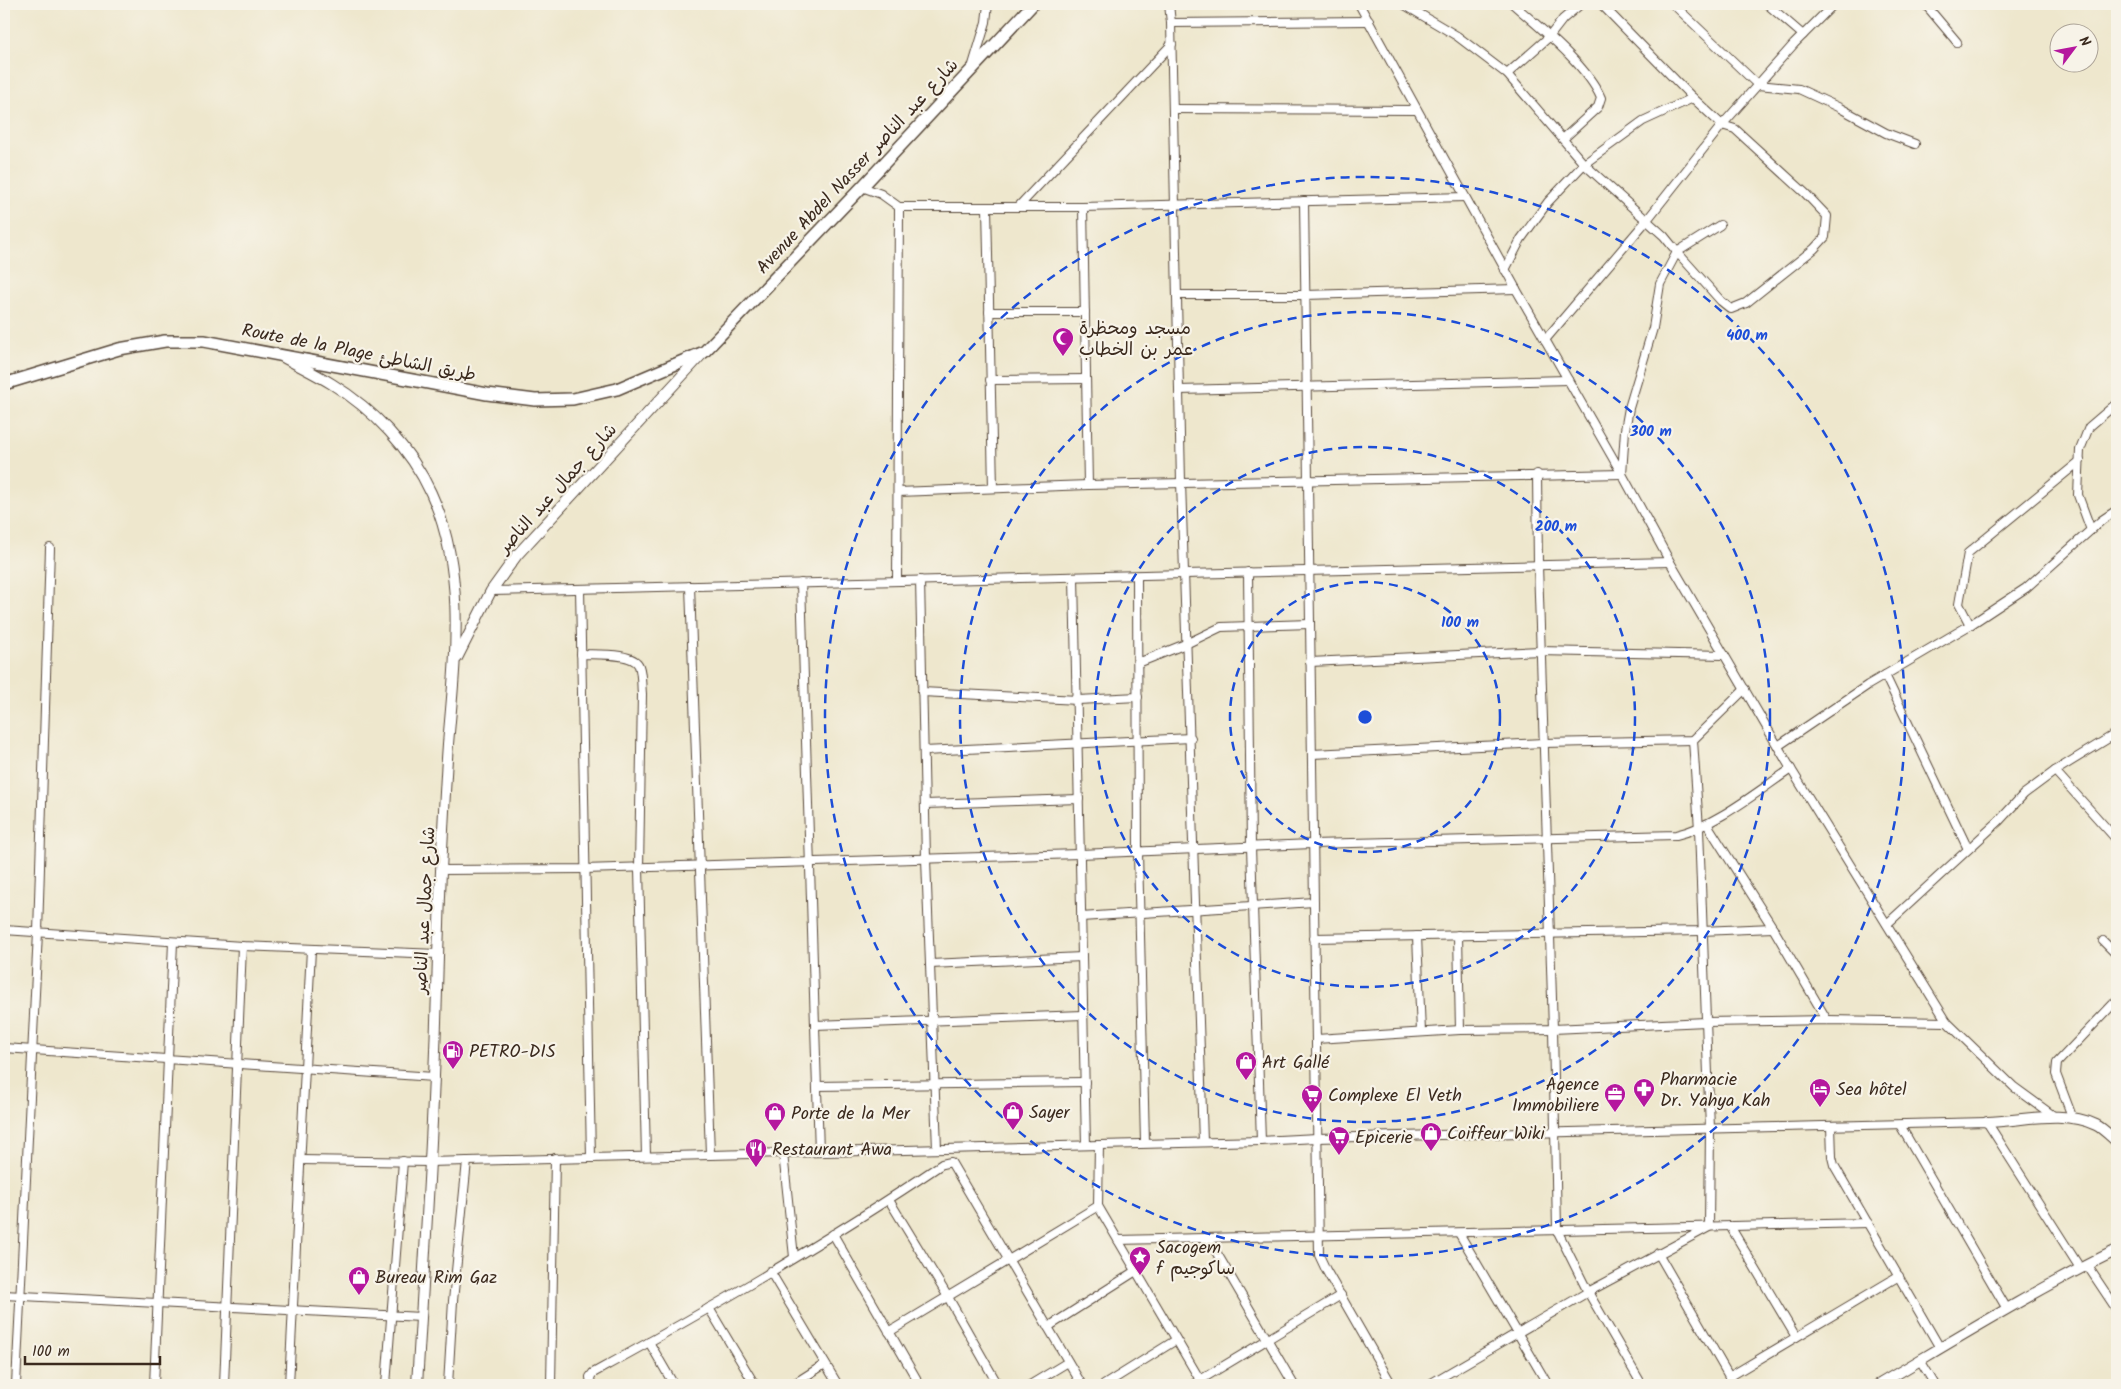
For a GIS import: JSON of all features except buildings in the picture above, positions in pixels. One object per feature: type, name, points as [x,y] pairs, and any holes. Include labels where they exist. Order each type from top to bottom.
[{"type":"main road","name":"Avenue Abdel Nasser شارع عبد الناصر","points":[[704,352],[1033,4]]},
{"type":"main road","name":"Route de la Plage طريق الشاطئ","points":[[4,384],[119,348],[165,341],[204,341],[487,394],[534,400],[573,399],[618,389],[704,352]]},
{"type":"main road","name":"شارع جمال عبد الناصر","points":[[455,661],[490,591],[534,536],[704,352]]},
{"type":"main road","name":"شارع جمال عبد الناصر","points":[[277,354],[332,384],[368,411],[386,429],[417,468],[431,492],[448,540],[456,600],[455,661],[441,870],[434,1077],[417,1385]]},
{"type":"main road","points":[[1987,1122],[2055,1117],[2074,1119],[2096,1125],[2117,1142]]},
{"type":"main road","points":[[1878,1385],[2083,1266],[2117,1250]]},
{"type":"street","points":[[971,71],[986,22],[988,4]]},
{"type":"street","points":[[1169,4],[1172,44],[1179,390],[1203,1142]]},
{"type":"street","points":[[1359,4],[1505,270],[1622,474],[1670,562],[1778,746],[1948,1022],[2014,1087],[2055,1117]]},
{"type":"street","points":[[1403,4],[1457,36],[1507,74],[1584,164],[1664,236],[1731,310],[1746,303],[1814,249],[1825,237],[1827,216],[1805,193],[1734,129],[1722,125],[1693,98],[1601,4]]},
{"type":"street","points":[[1513,4],[1581,68],[1597,88],[1601,98],[1598,107],[1563,140]]},
{"type":"street","points":[[1507,74],[1549,37],[1563,19],[1581,4]]},
{"type":"street","points":[[1673,4],[1758,85],[1798,89],[1915,144]]},
{"type":"street","points":[[1768,4],[1803,35]]},
{"type":"street","points":[[1545,340],[1647,220],[1722,125],[1803,35],[1834,4]]},
{"type":"street","points":[[1925,4],[1957,42]]},
{"type":"street","points":[[1171,23],[1368,21]]},
{"type":"street","points":[[1019,206],[1172,44]]},
{"type":"street","points":[[1505,270],[1521,239],[1548,202],[1584,164],[1643,121],[1693,98]]},
{"type":"street","points":[[1173,109],[1417,110]]},
{"type":"street","points":[[862,187],[881,194],[899,207],[1083,207],[1465,197]]},
{"type":"street","points":[[1304,201],[1312,844],[1320,1254],[1326,1270],[1392,1385]]},
{"type":"street","points":[[897,581],[899,207]]},
{"type":"street","points":[[987,207],[993,488]]},
{"type":"street","points":[[1083,207],[1088,484]]},
{"type":"street","points":[[1622,474],[1625,430],[1629,408],[1654,328],[1660,284],[1677,252],[1720,225]]},
{"type":"street","points":[[1177,295],[1305,295],[1516,289]]},
{"type":"street","points":[[989,312],[1085,312]]},
{"type":"street","points":[[990,380],[1086,379]]},
{"type":"street","points":[[1179,390],[1568,380]]},
{"type":"street","points":[[2091,530],[2078,495],[2080,450],[2089,427],[2117,403]]},
{"type":"street","points":[[1970,625],[1959,604],[1968,553],[2080,461]]},
{"type":"street","points":[[898,492],[1088,484],[1537,474],[1622,474]]},
{"type":"street","points":[[1537,474],[1540,651],[1548,933],[1553,1028],[1557,1230],[1588,1292],[1642,1385]]},
{"type":"street","points":[[1778,746],[1868,685],[1970,625],[2026,588],[2091,530],[2117,510]]},
{"type":"street","points":[[16,1385],[38,932],[50,548]]},
{"type":"street","points":[[490,591],[1670,562]]},
{"type":"street","points":[[1248,572],[1251,847],[1261,1141]]},
{"type":"street","points":[[1137,576],[1138,852],[1145,1144]]},
{"type":"street","points":[[1074,577],[1086,1145]]},
{"type":"street","points":[[920,580],[926,859],[937,1149]]},
{"type":"street","points":[[802,584],[819,1152]]},
{"type":"street","points":[[690,586],[710,1154]]},
{"type":"street","points":[[580,589],[591,1158]]},
{"type":"street","points":[[1138,663],[1188,643],[1221,627],[1310,624]]},
{"type":"street","points":[[1310,662],[1540,651],[1724,654]]},
{"type":"street","points":[[581,654],[630,657],[637,661],[640,667],[642,694],[639,868],[646,1156]]},
{"type":"street","points":[[1885,676],[1968,849]]},
{"type":"street","points":[[1312,754],[1543,744],[1693,740],[1745,689]]},
{"type":"street","points":[[922,692],[1078,700],[1138,697]]},
{"type":"street","points":[[1887,924],[1999,821],[2024,794],[2054,771],[2117,732]]},
{"type":"street","points":[[924,751],[1191,738]]},
{"type":"street","points":[[1693,740],[1699,829],[1710,1129],[1709,1227]]},
{"type":"street","points":[[441,870],[639,868],[1138,852],[1312,844],[1666,835],[1699,829],[1792,769]]},
{"type":"street","points":[[2054,771],[2117,840]]},
{"type":"street","points":[[925,804],[1079,799]]},
{"type":"street","points":[[1707,824],[1773,928],[1827,1020]]},
{"type":"street","points":[[1081,916],[1314,902]]},
{"type":"street","points":[[1314,938],[1773,928]]},
{"type":"street","points":[[4,930],[242,946],[438,954]]},
{"type":"street","points":[[1458,935],[1460,1030]]},
{"type":"street","points":[[1418,936],[1421,1032]]},
{"type":"street","points":[[2104,941],[2117,955]]},
{"type":"street","points":[[154,1385],[159,1304],[173,942]]},
{"type":"street","points":[[224,1385],[242,946]]},
{"type":"street","points":[[289,1385],[291,1309],[306,1068],[311,949]]},
{"type":"street","points":[[930,964],[1082,957]]},
{"type":"street","points":[[2074,1119],[2056,1074],[2057,1063],[2117,1000]]},
{"type":"street","points":[[815,1024],[1083,1015]]},
{"type":"street","points":[[1316,1039],[1460,1030],[1706,1022],[1827,1020],[1948,1022]]},
{"type":"street","points":[[4,1048],[434,1077]]},
{"type":"street","points":[[817,1086],[1085,1082]]},
{"type":"street","points":[[300,1160],[429,1162],[1987,1122],[2083,1266],[2117,1310]]},
{"type":"street","points":[[1900,1124],[2007,1309]]},
{"type":"street","points":[[1831,1126],[1834,1165],[1940,1348]]},
{"type":"street","points":[[1099,1145],[1098,1206],[1201,1383]]},
{"type":"street","points":[[783,1153],[794,1257]]},
{"type":"street","points":[[551,1385],[555,1158]]},
{"type":"street","points":[[386,1385],[403,1161]]},
{"type":"street","points":[[448,1385],[453,1302],[467,1161]]},
{"type":"street","points":[[591,1385],[590,1377],[593,1373],[709,1308],[889,1200],[942,1164],[951,1162],[1082,1385]]},
{"type":"street","points":[[889,1200],[948,1297],[998,1385]]},
{"type":"street","points":[[889,1332],[1098,1206]]},
{"type":"street","points":[[1118,1240],[1868,1223]]},
{"type":"street","points":[[1730,1226],[1796,1337]]},
{"type":"street","points":[[1428,1385],[1588,1292],[1709,1227]]},
{"type":"street","points":[[1460,1233],[1548,1385]]},
{"type":"street","points":[[833,1234],[920,1385]]},
{"type":"street","points":[[1208,1238],[1294,1385]]},
{"type":"street","points":[[1658,1253],[1734,1385]]},
{"type":"street","points":[[770,1271],[838,1385]]},
{"type":"street","points":[[1048,1327],[1136,1271]]},
{"type":"street","points":[[1729,1377],[1899,1276]]},
{"type":"street","points":[[4,1295],[421,1317]]},
{"type":"street","points":[[1192,1385],[1201,1383],[1341,1295]]},
{"type":"street","points":[[709,1308],[755,1385]]},
{"type":"street","points":[[1104,1385],[1176,1340]]},
{"type":"street","points":[[650,1342],[674,1385]]},
{"type":"street","points":[[1920,1360],[1934,1385]]},
{"type":"street","points":[[1030,1385],[1068,1362]]},
{"type":"street","points":[[792,1385],[825,1364]]},
{"type":"place","name":"مسجد ومحظرة عمر بن الخطاب","points":[[1063,357]]},
{"type":"place","name":"PETRO-DIS","points":[[453,1070]]},
{"type":"place","name":"Art Gallé","points":[[1246,1081]]},
{"type":"place","name":"Pharmacie Dr. Yahya Kah","points":[[1644,1108]]},
{"type":"place","name":"Sea hôtel","points":[[1820,1108]]},
{"type":"place","name":"Agence Immobiliere","points":[[1615,1113]]},
{"type":"place","name":"Complexe El Veth","points":[[1312,1114]]},
{"type":"place","name":"Sayer","points":[[1013,1131]]},
{"type":"place","name":"Porte de la Mer","points":[[775,1132]]},
{"type":"place","name":"Coiffeur Wiki","points":[[1431,1152]]},
{"type":"place","name":"Epicerie","points":[[1339,1156]]},
{"type":"place","name":"Restaurant Awa","points":[[756,1168]]},
{"type":"place","name":"Sacogem f ساكوجيم","points":[[1140,1276]]},
{"type":"place","name":"Bureau Rim Gaz","points":[[359,1296]]}]
